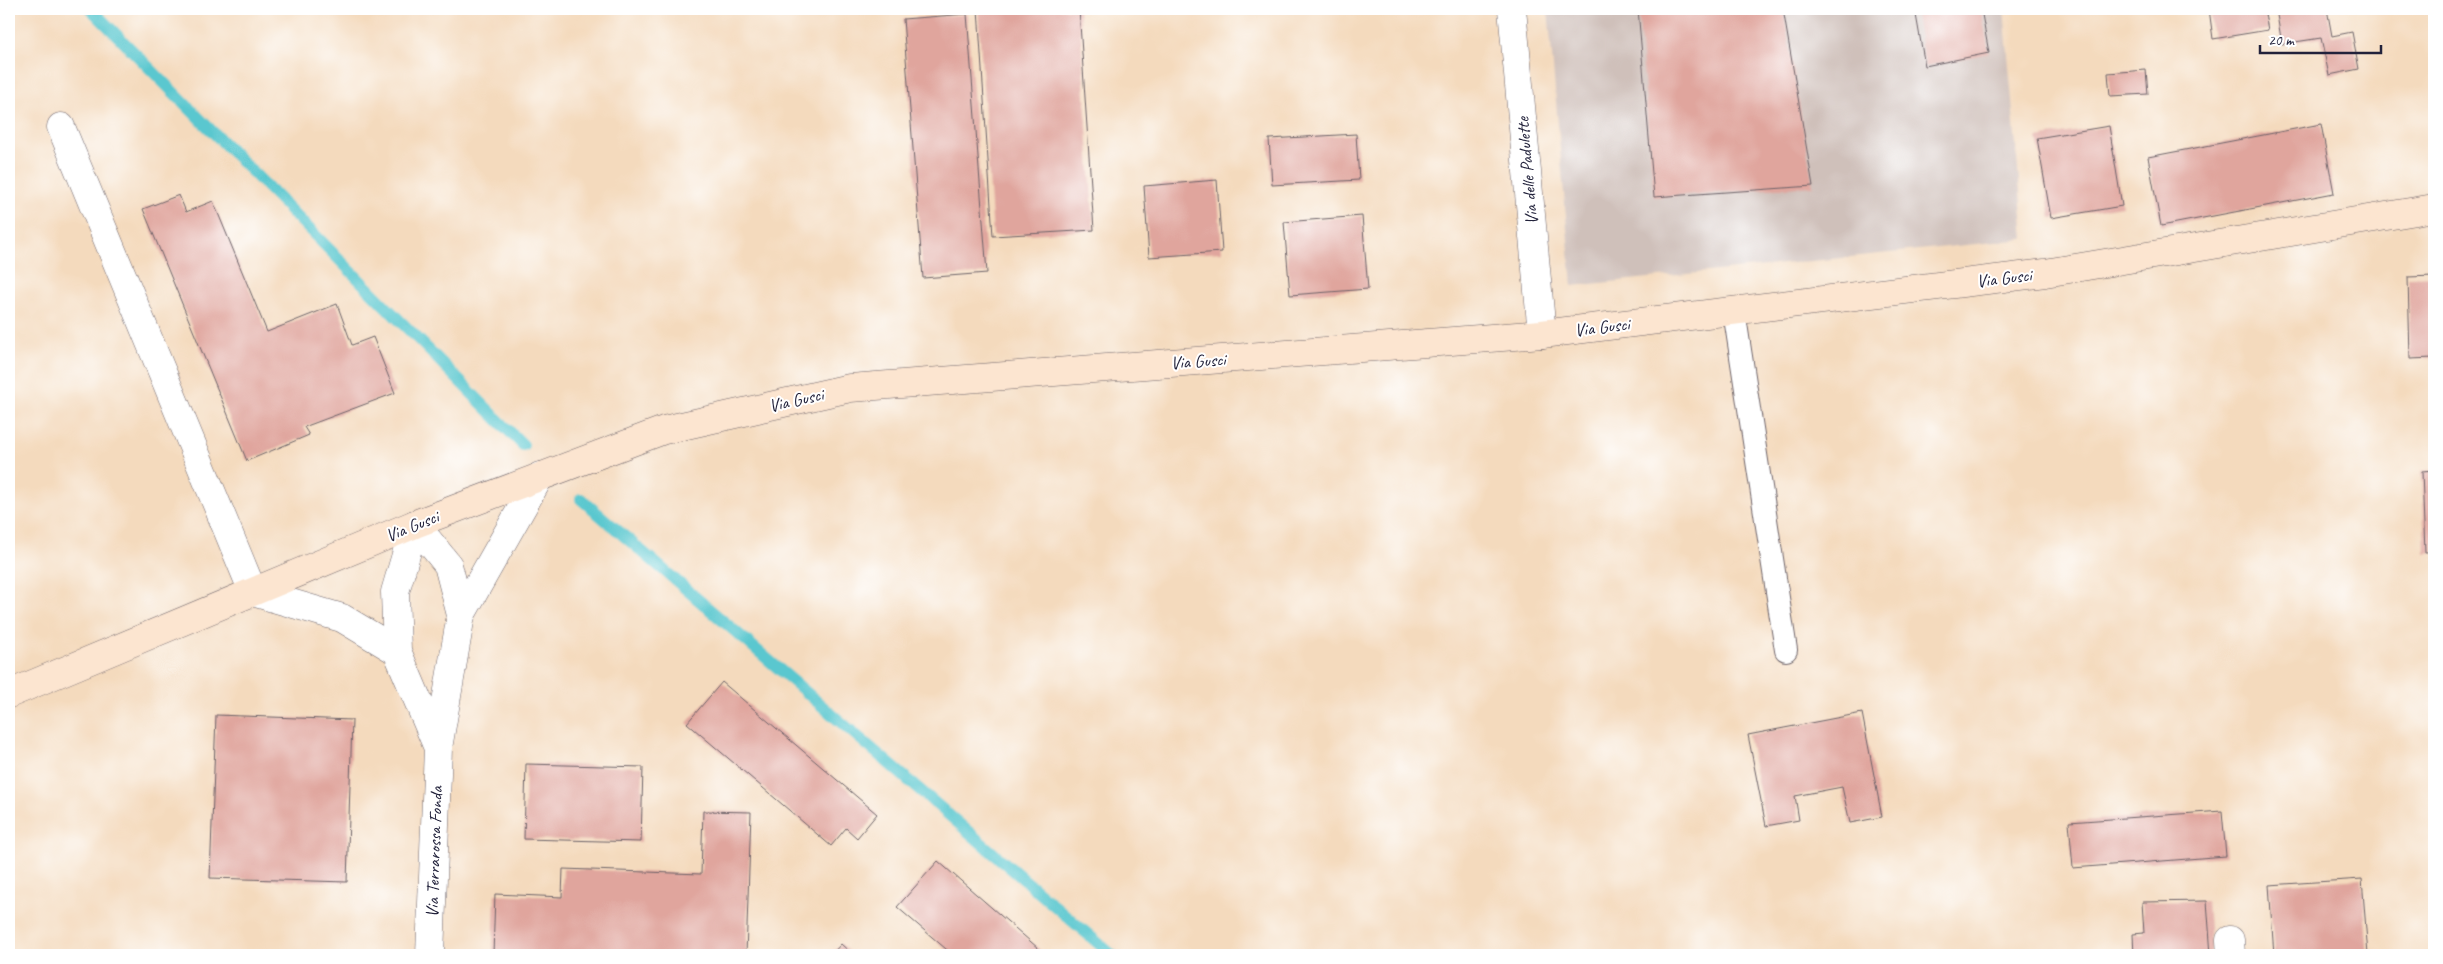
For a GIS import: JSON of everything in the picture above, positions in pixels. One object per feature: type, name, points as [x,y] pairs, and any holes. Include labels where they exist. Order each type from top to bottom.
[{"type":"street","name":"Via delle Padulette","points":[[1512,9],[1542,334]]},
{"type":"street","points":[[61,127],[253,592],[342,618],[398,651]]},
{"type":"street","name":"Via Gusci","points":[[9,694],[415,524],[664,430],[850,388],[1542,334],[2045,273],[2434,208]]},
{"type":"street","points":[[461,615],[540,476]]},
{"type":"street","points":[[415,524],[448,565],[461,615]]},
{"type":"street","points":[[415,524],[395,592],[398,651],[438,748]]},
{"type":"street","name":"Via Terrarossa Fonda","points":[[430,955],[438,748],[461,615]]},
{"type":"lane","points":[[1734,310],[1786,650]]},
{"type":"shaded area","points":[[1548,9],[2004,9],[2024,239],[1572,286]]},
{"type":"building","points":[[978,9],[1079,9],[1094,230],[993,236]]},
{"type":"building","points":[[1638,9],[1783,9],[1813,186],[1654,197]]},
{"type":"building","points":[[1915,9],[1981,9],[1989,53],[1925,66]]},
{"type":"building","points":[[2209,9],[2264,9],[2268,30],[2213,39]]},
{"type":"building","points":[[2276,9],[2327,9],[2332,36],[2352,32],[2359,69],[2329,75],[2321,38],[2282,44]]},
{"type":"building","points":[[967,14],[987,273],[923,278],[903,19]]},
{"type":"building","points":[[2146,70],[2148,94],[2110,96],[2108,73]]},
{"type":"building","points":[[2321,124],[2334,193],[2161,226],[2148,157]]},
{"type":"building","points":[[2109,126],[2122,206],[2051,218],[2037,138]]},
{"type":"building","points":[[1356,134],[1359,180],[1272,185],[1269,139]]},
{"type":"building","points":[[1217,180],[1222,252],[1149,257],[1144,186]]},
{"type":"building","points":[[179,195],[186,212],[213,201],[267,332],[337,304],[352,345],[373,337],[395,393],[304,427],[309,435],[247,461],[143,209]]},
{"type":"building","points":[[1362,216],[1368,289],[1290,295],[1284,222]]},
{"type":"building","points":[[2434,276],[2434,358],[2410,359],[2408,277]]},
{"type":"building","points":[[2434,470],[2434,552],[2425,553],[2422,471]]},
{"type":"building","points":[[722,682],[877,814],[857,838],[846,828],[831,846],[687,723]]},
{"type":"building","points":[[1862,713],[1882,817],[1850,823],[1842,787],[1795,796],[1799,820],[1766,826],[1748,735]]},
{"type":"building","points":[[216,715],[352,720],[347,882],[210,878]]},
{"type":"building","points":[[526,764],[643,767],[641,842],[524,839]]},
{"type":"building","points":[[703,811],[751,812],[746,955],[493,955],[495,894],[562,897],[563,869],[701,874]]},
{"type":"building","points":[[2222,811],[2226,856],[2073,868],[2069,822]]},
{"type":"building","points":[[938,861],[1046,955],[953,955],[897,907]]},
{"type":"building","points":[[2362,879],[2368,955],[2274,955],[2269,885]]},
{"type":"building","points":[[2207,901],[2211,955],[2134,955],[2133,934],[2144,933],[2142,902]]},
{"type":"building","points":[[841,944],[853,955],[831,955]]},
{"type":"waterway","points":[[91,9],[523,445]]},
{"type":"waterway","points":[[581,499],[1112,955]]}]
